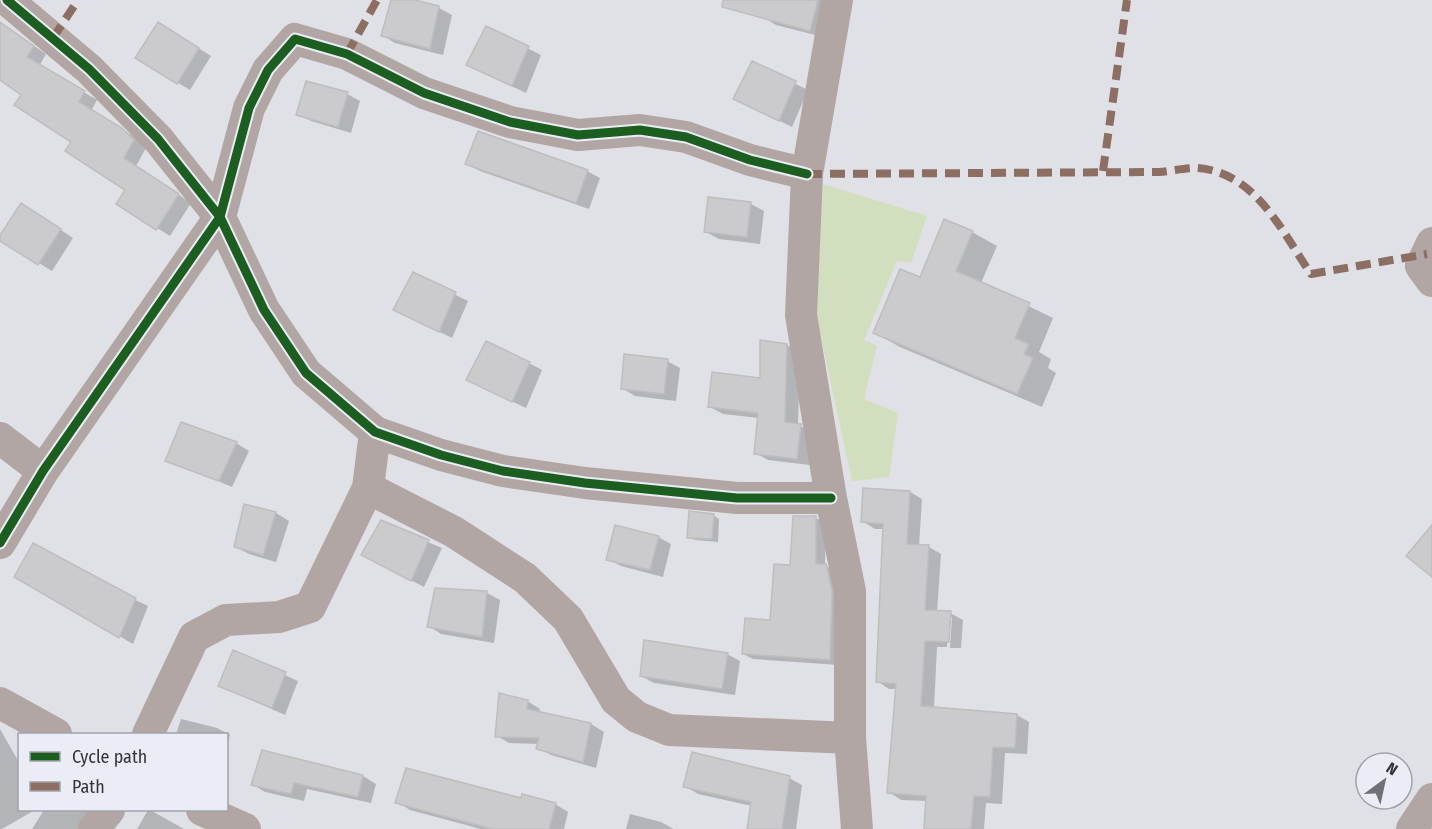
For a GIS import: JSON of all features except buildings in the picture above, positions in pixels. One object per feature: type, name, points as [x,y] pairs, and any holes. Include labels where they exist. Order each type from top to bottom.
[{"type":"street","points":[[7,0],[89,69],[158,138],[220,217],[264,310],[306,373],[375,432],[441,455],[503,471],[585,483],[737,498],[831,498]]},
{"type":"street","points":[[837,0],[807,174],[801,315],[831,498],[850,591],[850,738],[857,829]]},
{"type":"street","points":[[0,543],[43,471],[220,217],[249,108],[268,70],[295,39],[347,54],[424,93],[510,122],[578,135],[640,129],[686,137],[750,160],[807,174]]},
{"type":"street","points":[[1432,243],[1421,266],[1432,282]]},
{"type":"street","points":[[149,733],[194,637],[226,620],[279,617],[310,606],[369,488],[375,432]]},
{"type":"street","points":[[0,438],[43,471]]},
{"type":"street","points":[[369,488],[454,532],[525,578],[568,619],[616,700],[637,717],[669,730],[850,738]]},
{"type":"street","points":[[0,703],[52,733]]},
{"type":"street","points":[[1412,829],[1432,799]]},
{"type":"street","points":[[94,829],[108,811]]},
{"type":"street","points":[[204,811],[245,829]]},
{"type":"green space","points":[[823,184],[927,216],[911,263],[897,261],[864,340],[877,346],[864,399],[898,413],[889,477],[852,481],[815,310]]},
{"type":"marked path","points":[[53,38],[78,0]]},
{"type":"marked path","points":[[347,54],[377,0]]},
{"type":"marked path","points":[[1103,171],[1127,0]]},
{"type":"marked path","points":[[807,174],[1159,172],[1197,168],[1218,172],[1236,180],[1251,192],[1278,223],[1311,274],[1427,254]]},
{"type":"cycle path","points":[[7,0],[89,69],[158,139],[220,217],[264,310],[306,373],[375,432],[441,455],[503,471],[585,483],[737,498],[831,498]]},
{"type":"cycle path","points":[[0,543],[43,471],[220,217],[249,108],[268,70],[295,39],[347,54],[424,93],[510,122],[578,135],[640,130],[686,137],[750,160],[807,174]]}]
